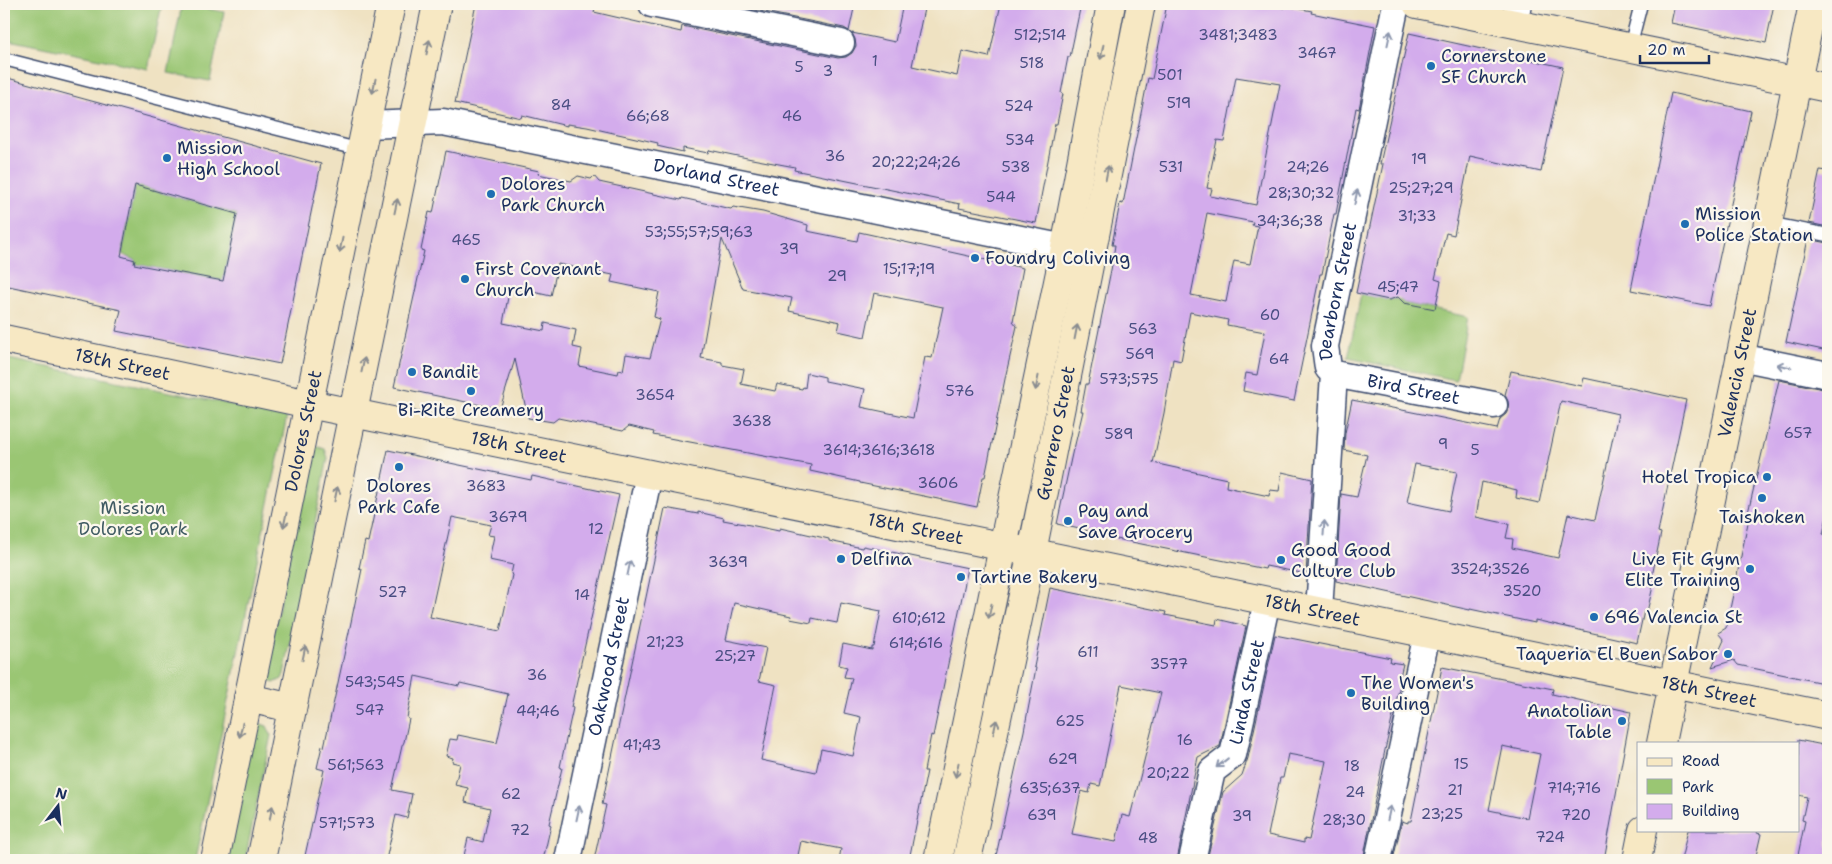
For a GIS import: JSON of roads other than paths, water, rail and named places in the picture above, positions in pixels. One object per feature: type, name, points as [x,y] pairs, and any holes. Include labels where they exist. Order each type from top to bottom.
[{"type":"main road","name":"Dolores Street","points":[[215,860],[391,4]]},
{"type":"main road","points":[[261,860],[437,4]]},
{"type":"main road","name":"Guerrero Street","points":[[938,860],[1065,248],[1111,4]]},
{"type":"main road","name":"Guerrero Street","points":[[967,860],[1032,552],[1141,4]]},
{"type":"main road","points":[[1417,4],[1516,14],[1630,47],[1828,88]]},
{"type":"main road","name":"Valencia Street","points":[[1661,742],[1813,4]]},
{"type":"main road","name":"18th Street","points":[[4,339],[309,404],[1828,716]]},
{"type":"main road","points":[[248,698],[292,708]]},
{"type":"main road","points":[[1637,860],[1643,832]]},
{"type":"street","points":[[652,4],[842,43]]},
{"type":"street","name":"Dearborn Street","points":[[1318,611],[1334,374],[1328,368],[1325,346],[1396,4]]},
{"type":"street","name":"Dorland Street","points":[[363,138],[413,123],[443,122],[1065,248]]},
{"type":"street","points":[[1740,357],[1828,375]]},
{"type":"street","name":"Bird Street","points":[[1334,374],[1494,405]]},
{"type":"street","name":"Oakwood Street","points":[[568,860],[649,474]]},
{"type":"street","name":"Linda Street","points":[[1192,860],[1212,771],[1233,755],[1267,601]]},
{"type":"street","points":[[1378,860],[1427,634]]},
{"type":"lane","points":[[1630,47],[1640,4]]},
{"type":"lane","points":[[4,59],[363,138]]},
{"type":"lane","points":[[1768,222],[1828,235]]},
{"type":"place","name":"Cornerstone SF Church","points":[[1431,66]]},
{"type":"place","name":"Mission High School","points":[[167,158]]},
{"type":"place","name":"Dolores Park Church","points":[[491,194]]},
{"type":"place","name":"Mission Police Station","points":[[1685,224]]},
{"type":"place","name":"Foundry Coliving","points":[[975,258]]},
{"type":"place","name":"First Covenant Church","points":[[465,279]]},
{"type":"place","name":"Bandit","points":[[412,372]]},
{"type":"place","name":"Bi-Rite Creamery","points":[[471,391]]},
{"type":"place","name":"Dolores Park Cafe","points":[[399,467]]},
{"type":"place","name":"Hotel Tropica","points":[[1767,477]]},
{"type":"place","name":"Taishoken","points":[[1762,498]]},
{"type":"place","name":"Pay and Save Grocery","points":[[1068,521]]},
{"type":"place","name":"Delfina","points":[[841,559]]},
{"type":"place","name":"Good Good Culture Club","points":[[1281,560]]},
{"type":"place","name":"Live Fit Gym Elite Training","points":[[1750,569]]},
{"type":"place","name":"Tartine Bakery","points":[[961,577]]},
{"type":"place","name":"696 Valencia St","points":[[1594,617]]},
{"type":"place","name":"Taqueria El Buen Sabor","points":[[1728,654]]},
{"type":"place","name":"The Women's Building","points":[[1351,693]]},
{"type":"place","name":"Anatolian Table","points":[[1622,721]]},
{"type":"park label","name":"Mission Dolores Park","points":[[133,518]]}]
